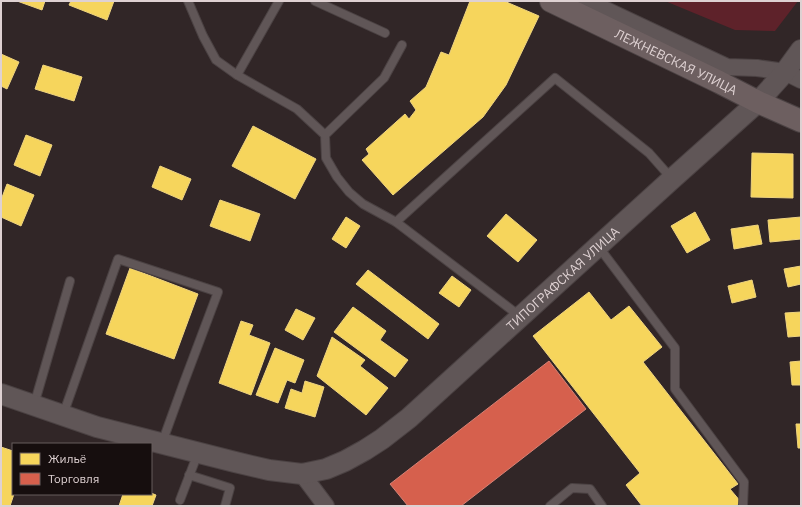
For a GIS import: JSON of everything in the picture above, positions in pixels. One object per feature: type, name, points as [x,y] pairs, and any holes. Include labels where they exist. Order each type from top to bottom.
[{"type":"highway","name":"ЛЕЖНЕВСКАЯ УЛИЦА","points":[[551,1],[758,102],[801,121]]},
{"type":"street","name":"ЛЕЖНЕВСКАЯ УЛИЦА","points":[[587,1],[727,67],[757,68],[793,76]]},
{"type":"street","name":"ТИПОГРАФСКАЯ УЛИЦА","points":[[1,394],[97,427],[269,470],[302,474],[326,469],[345,461],[382,440],[409,418],[758,102],[793,76],[801,50]]},
{"type":"street","points":[[302,474],[323,505]]},
{"type":"lane","points":[[188,1],[203,36],[216,60],[237,75],[297,109],[325,135],[326,158],[337,177],[349,192],[363,204],[396,222],[521,317]]},
{"type":"lane","points":[[237,75],[279,1]]},
{"type":"lane","points":[[315,1],[385,33]]},
{"type":"lane","points":[[325,135],[384,78],[402,45]]},
{"type":"lane","points":[[396,222],[555,78],[649,154],[672,179]]},
{"type":"lane","points":[[598,246],[675,348],[675,389],[744,482],[743,506]]},
{"type":"lane","points":[[63,415],[118,259],[218,292],[162,443]]},
{"type":"lane","points":[[33,406],[70,281]]},
{"type":"lane","points":[[180,500],[198,453]]},
{"type":"lane","points":[[189,475],[230,488],[225,506]]},
{"type":"lane","points":[[550,506],[572,488],[590,489],[602,506]]},
{"type":"shaded area","points":[[665,1],[798,1],[775,31],[735,30]]},
{"type":"building: Жильё","points":[[17,1],[45,1],[42,10]]},
{"type":"building: Жильё","points":[[71,1],[114,1],[107,20],[69,5]]},
{"type":"building: Жильё","points":[[470,1],[504,1],[539,16],[506,85],[483,117],[393,195],[362,160],[369,154],[366,149],[405,114],[409,119],[416,110],[410,101],[426,87],[441,52],[449,55]]},
{"type":"building: Жильё","points":[[1,54],[19,62],[7,89],[1,86]]},
{"type":"building: Жильё","points":[[43,65],[82,77],[74,101],[35,89]]},
{"type":"building: Жильё","points":[[253,126],[316,159],[295,199],[232,166]]},
{"type":"building: Жильё","points":[[26,135],[52,145],[40,176],[14,165]]},
{"type":"building: Жильё","points":[[752,153],[793,154],[793,198],[751,197]]},
{"type":"building: Жильё","points":[[160,166],[191,179],[182,200],[152,187]]},
{"type":"building: Жильё","points":[[7,184],[34,195],[21,226],[1,217],[1,200]]},
{"type":"building: Жильё","points":[[220,200],[260,214],[250,241],[210,226]]},
{"type":"building: Жильё","points":[[695,212],[710,240],[687,253],[671,226]]},
{"type":"building: Жильё","points":[[506,214],[537,240],[518,262],[487,236]]},
{"type":"building: Жильё","points":[[346,217],[360,226],[346,248],[332,239]]},
{"type":"building: Жильё","points":[[801,217],[801,239],[770,242],[768,220]]},
{"type":"building: Жильё","points":[[758,225],[762,244],[734,249],[731,229]]},
{"type":"building: Жильё","points":[[801,266],[801,284],[788,287],[784,269]]},
{"type":"building: Жильё","points":[[130,268],[198,294],[174,359],[106,334]]},
{"type":"building: Жильё","points":[[368,270],[439,324],[428,339],[356,284]]},
{"type":"building: Жильё","points":[[452,276],[471,290],[459,307],[439,293]]},
{"type":"building: Жильё","points":[[752,280],[756,297],[732,303],[728,286]]},
{"type":"building: Жильё","points":[[589,292],[611,320],[629,306],[662,347],[643,362],[738,484],[730,489],[741,502],[736,506],[642,506],[626,485],[640,473],[533,336]]},
{"type":"building: Жильё","points":[[353,307],[386,331],[380,340],[408,360],[395,377],[334,332]]},
{"type":"building: Жильё","points":[[296,309],[315,318],[303,340],[285,330]]},
{"type":"building: Жильё","points":[[801,312],[801,336],[788,337],[785,313]]},
{"type":"building: Жильё","points":[[241,321],[253,325],[249,335],[270,343],[251,395],[219,383]]},
{"type":"building: Жильё","points":[[332,337],[365,360],[360,366],[388,388],[366,415],[317,376]]},
{"type":"building: Жильё","points":[[275,348],[304,360],[295,383],[287,380],[278,403],[256,395]]},
{"type":"building: Жильё","points":[[801,361],[801,385],[792,385],[790,362]]},
{"type":"building: Жильё","points":[[305,381],[324,387],[315,417],[285,408],[291,389],[302,393]]},
{"type":"building: Жильё","points":[[796,424],[801,424],[801,448],[798,448]]},
{"type":"building: Жильё","points":[[1,447],[12,451],[12,495],[14,495],[10,506],[1,506]]},
{"type":"building: Жильё","points":[[152,493],[156,495],[152,506],[119,506],[123,495],[152,495]]},
{"type":"building: Торговля","points":[[549,361],[586,409],[461,506],[408,506],[390,484]]}]
